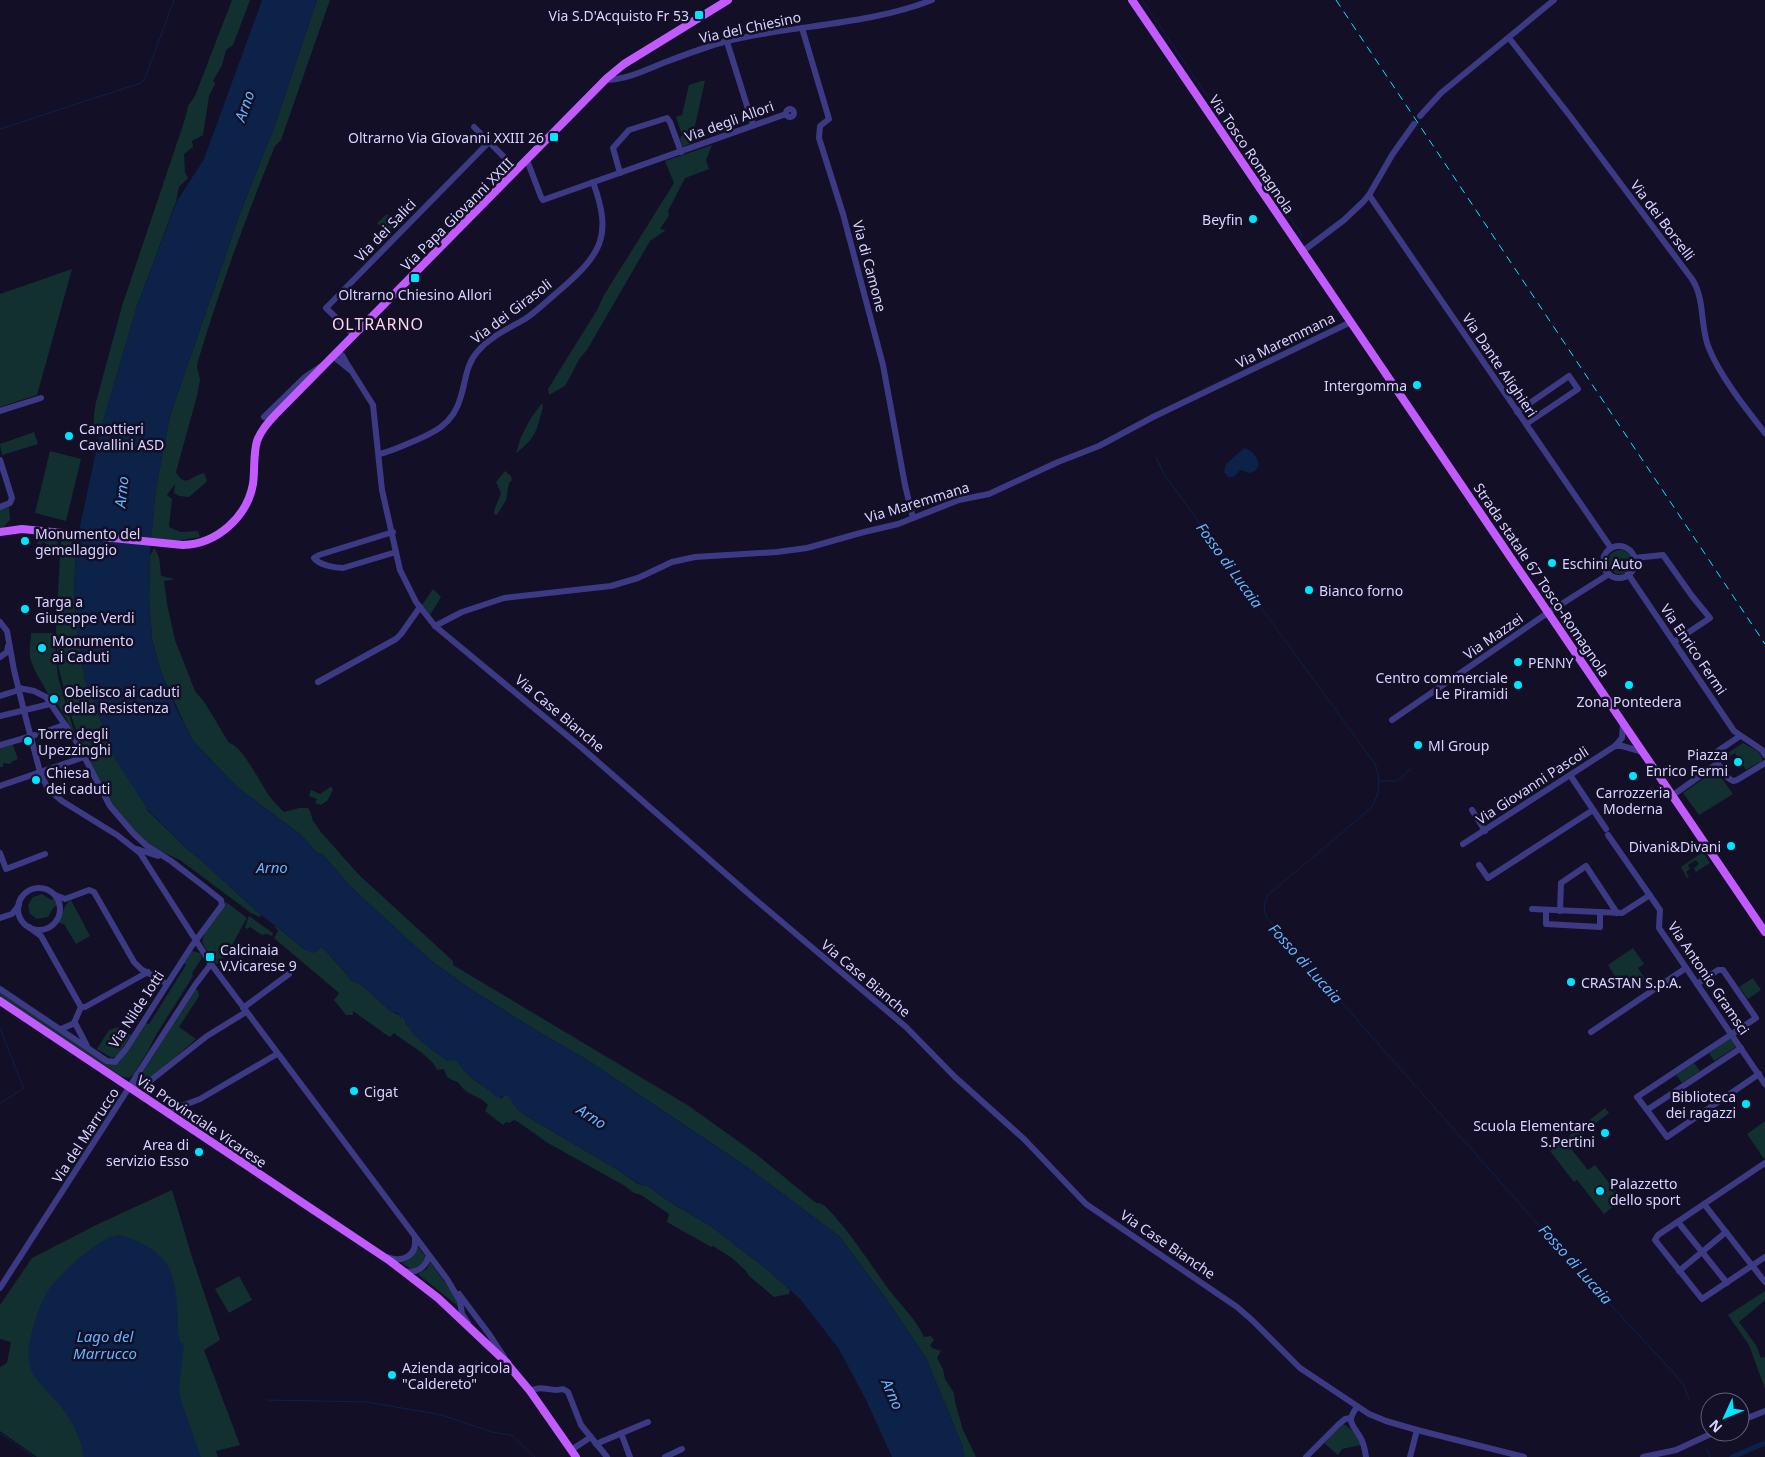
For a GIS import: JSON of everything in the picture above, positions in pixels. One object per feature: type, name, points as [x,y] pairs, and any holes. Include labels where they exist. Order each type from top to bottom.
[{"type":"main road","name":"Via Papa Giovanni XXIII","points":[[0,532],[22,529],[183,545],[201,542],[216,536],[232,523],[246,504],[253,482],[256,445],[263,429],[271,419],[604,80],[624,64],[728,0]]},
{"type":"main road","name":"Via Tosco Romagnola","points":[[1132,0],[1352,322]]},
{"type":"main road","name":"Strada statale 67 Tosco-Romagnola","points":[[1352,322],[1765,932]]},
{"type":"main road","name":"Via Provinciale Vicarese","points":[[0,1001],[390,1261],[438,1298],[470,1326],[507,1363]]},
{"type":"main road","name":"Via Provinciale Vicarese","points":[[390,1261],[411,1272],[461,1312],[530,1391],[576,1457]]},
{"type":"street","name":"Via del Chiesino","points":[[604,80],[637,74],[704,48],[726,42],[898,12],[932,0]]},
{"type":"street","points":[[1420,116],[1441,93],[1554,0]]},
{"type":"street","name":"Via di Camone","points":[[802,28],[829,118],[820,126],[819,138],[843,214],[871,319],[889,394],[905,485],[913,518]]},
{"type":"street","name":"Via dei Borselli","points":[[1509,38],[1692,279],[1698,291],[1704,332],[1712,356],[1765,433]]},
{"type":"street","points":[[726,42],[753,125]]},
{"type":"street","name":"Via degli Allori","points":[[527,160],[542,199],[786,114]]},
{"type":"street","name":"Via degli Allori","points":[[620,173],[613,148],[630,129],[667,118],[681,152]]},
{"type":"street","points":[[1303,251],[1344,220],[1369,194],[1392,154],[1414,124]]},
{"type":"street","points":[[474,128],[517,170]]},
{"type":"street","name":"Via dei Salici","points":[[354,335],[326,308],[489,142]]},
{"type":"street","name":"Via dei Girasoli","points":[[379,454],[432,434],[445,426],[460,402],[467,370],[478,350],[493,337],[537,310],[591,259],[600,242],[603,219],[602,208],[593,182]]},
{"type":"street","name":"Via Dante Alighieri","points":[[1369,194],[1611,548]]},
{"type":"street","name":"Via Maremmana","points":[[435,626],[462,612],[504,598],[611,586],[628,582],[656,568],[681,559],[715,554],[777,552],[807,548],[898,524],[954,501],[993,493],[1058,462],[1100,446],[1153,417],[1352,322]]},
{"type":"street","name":"Via Case Bianche","points":[[345,344],[346,362]]},
{"type":"street","name":"Via Case Bianche","points":[[334,355],[352,373]]},
{"type":"street","name":"Via Case Bianche","points":[[334,355],[342,355],[373,405],[382,490],[403,577],[420,607],[435,626],[576,742],[750,895],[899,1021],[955,1076],[1024,1139],[1086,1204],[1237,1307],[1300,1368],[1357,1407],[1386,1422],[1524,1457]]},
{"type":"street","name":"Via Papa Giovanni XXIII","points":[[264,417],[305,377],[326,363]]},
{"type":"street","points":[[1517,412],[1569,376],[1578,389],[1526,424]]},
{"type":"street","points":[[0,411],[41,398]]},
{"type":"street","points":[[0,460],[12,500],[10,504],[0,507]]},
{"type":"street","points":[[393,532],[314,558],[317,562],[343,568],[396,552]]},
{"type":"street","points":[[1625,547],[1634,558],[1633,568],[1628,574],[1620,577],[1609,574],[1605,568],[1605,554],[1611,548],[1625,547]]},
{"type":"street","points":[[1634,558],[1662,555],[1710,618],[1674,642]]},
{"type":"street","name":"Via Mazzei","points":[[1392,720],[1549,612],[1609,574]]},
{"type":"street","name":"Via Enrico Fermi","points":[[1628,574],[1729,724],[1740,736],[1762,750],[1765,755]]},
{"type":"street","points":[[318,682],[396,639],[420,607]]},
{"type":"street","points":[[0,622],[6,629],[24,711],[36,735],[40,772],[47,787],[58,798],[137,849],[164,857]]},
{"type":"street","points":[[8,637],[7,652],[0,658],[14,667]]},
{"type":"street","points":[[0,696],[27,688],[42,694],[76,741],[113,810],[141,842],[164,857]]},
{"type":"street","points":[[0,716],[50,704]]},
{"type":"street","points":[[1622,738],[1623,721]]},
{"type":"street","points":[[0,745],[64,725]]},
{"type":"street","points":[[1622,738],[1626,735],[1633,736],[1630,742],[1622,746]]},
{"type":"street","points":[[1740,736],[1712,755],[1728,778],[1733,781],[1765,763]]},
{"type":"street","name":"Via Giovanni Pascoli","points":[[1463,844],[1615,746],[1622,738]]},
{"type":"street","points":[[1615,746],[1644,752]]},
{"type":"street","points":[[0,786],[84,757]]},
{"type":"street","points":[[1672,795],[1718,763]]},
{"type":"street","name":"Via Antonio Gramsci","points":[[1570,775],[1661,912],[1659,928],[1765,1084]]},
{"type":"street","points":[[1472,810],[1485,831]]},
{"type":"street","points":[[1480,865],[1488,878],[1592,810]]},
{"type":"street","name":"Via Provinciale Vicarese","points":[[137,849],[210,964],[461,1296],[489,1334],[507,1363]]},
{"type":"street","points":[[0,852],[6,869],[45,854]]},
{"type":"street","name":"Via Nilde Iotti","points":[[0,989],[110,1062],[117,1062],[195,941],[221,908],[222,902],[177,865],[164,857]]},
{"type":"street","points":[[1560,911],[1561,883],[1586,866],[1617,913]]},
{"type":"street","points":[[8,916],[19,906],[24,894],[33,889],[45,889],[65,898],[92,891],[134,962],[167,984]]},
{"type":"street","points":[[19,906],[19,915],[27,925],[43,929],[56,922],[60,913],[60,907],[55,895]]},
{"type":"street","points":[[1532,909],[1622,913],[1650,895]]},
{"type":"street","points":[[1546,910],[1546,924],[1600,927],[1600,913]]},
{"type":"street","points":[[0,918],[15,916],[41,936],[81,1007]]},
{"type":"street","points":[[130,1088],[210,964]]},
{"type":"street","points":[[1591,1032],[1686,968]]},
{"type":"street","points":[[1698,984],[1723,970],[1756,1018],[1637,1097],[1667,1137],[1759,1074]]},
{"type":"street","points":[[81,1007],[85,1007],[148,972]]},
{"type":"street","points":[[245,1010],[289,974]]},
{"type":"street","points":[[61,1029],[74,1023],[81,1007]]},
{"type":"street","name":"Via del Marrucco","points":[[0,1288],[130,1088],[150,1082],[207,1036],[245,1010]]},
{"type":"street","name":"Via Nilde Iotti","points":[[74,1023],[87,1047]]},
{"type":"street","points":[[1647,1110],[1740,1048]]},
{"type":"street","points":[[166,1112],[200,1098],[277,1054]]},
{"type":"street","points":[[1765,1163],[1658,1235],[1655,1240],[1702,1300],[1765,1257]]},
{"type":"street","points":[[1704,1204],[1765,1282]]},
{"type":"street","points":[[1680,1220],[1702,1252],[1727,1283]]},
{"type":"street","points":[[1679,1271],[1726,1232]]},
{"type":"street","points":[[378,1253],[393,1260],[403,1259],[414,1249],[415,1237]]},
{"type":"street","points":[[400,1269],[411,1272],[422,1268],[429,1256]]},
{"type":"street","name":"Via Provinciale Vicarese","points":[[447,1279],[461,1303],[461,1312],[470,1326]]},
{"type":"street","points":[[530,1391],[541,1387],[563,1389],[568,1392],[582,1426],[607,1457]]},
{"type":"street","points":[[1357,1407],[1351,1418],[1352,1427],[1362,1441],[1366,1457]]},
{"type":"street","points":[[1750,1418],[1765,1411]]},
{"type":"street","points":[[1306,1457],[1339,1424],[1351,1418]]},
{"type":"street","points":[[571,1450],[594,1441],[621,1434],[648,1422]]},
{"type":"street","points":[[1410,1457],[1417,1430]]},
{"type":"street","points":[[621,1434],[630,1457]]},
{"type":"street","points":[[1643,1457],[1676,1450],[1700,1439]]},
{"type":"street","points":[[665,1457],[682,1449]]},
{"type":"green space","points":[[232,0],[250,0],[233,45],[226,50],[222,65],[213,81],[215,84],[209,96],[203,135],[192,141],[193,147],[184,154],[185,172],[188,178],[179,187],[176,202],[136,309],[99,436],[97,434],[93,437],[96,402],[122,306],[188,106],[195,96]]},
{"type":"green space","points":[[317,0],[330,0],[281,140],[275,146],[234,253],[198,361],[197,367],[200,379],[197,396],[176,472],[186,481],[204,473],[207,481],[189,497],[179,496],[174,493],[175,484],[167,495],[172,499],[169,527],[180,532],[198,531],[200,537],[174,541],[151,539],[156,488],[170,416],[239,216],[276,122]]},
{"type":"green space","points":[[705,81],[691,143],[683,147],[680,139],[682,135],[676,117],[682,115],[689,85]]},
{"type":"green space","points":[[712,145],[706,160],[709,169],[685,178],[668,211],[669,215],[660,229],[666,230],[650,241],[565,386],[549,395],[548,389],[674,183],[665,161]]},
{"type":"green space","points":[[387,214],[397,224],[388,234],[377,223]]},
{"type":"green space","points":[[72,269],[37,395],[0,407],[0,294]]},
{"type":"green space","points":[[542,403],[543,409],[535,432],[530,440],[516,453],[521,437]]},
{"type":"green space","points":[[34,432],[38,444],[2,455],[0,444]]},
{"type":"green space","points":[[50,451],[81,459],[66,521],[35,513]]},
{"type":"green space","points":[[505,471],[511,476],[512,480],[509,483],[506,500],[497,515],[494,514],[494,511],[501,493],[496,482]]},
{"type":"green space","points":[[9,507],[10,520],[0,531],[0,510]]},
{"type":"green space","points":[[35,535],[58,538],[57,552],[49,549],[50,546],[42,542],[41,545],[37,544],[38,541],[34,540]]},
{"type":"green space","points":[[61,538],[77,540],[74,586],[77,632],[85,680],[148,811],[261,915],[260,917],[251,913],[180,860],[155,849],[141,839],[112,804],[81,744],[69,710],[58,665],[56,629]]},
{"type":"green space","points":[[154,548],[159,558],[161,576],[175,579],[164,581],[167,604],[175,640],[195,691],[205,703],[229,743],[246,758],[273,801],[284,812],[308,808],[313,821],[321,832],[358,874],[453,961],[453,965],[689,1106],[756,1154],[816,1203],[825,1206],[851,1236],[889,1290],[913,1318],[924,1337],[931,1336],[934,1340],[930,1345],[932,1348],[941,1351],[937,1358],[943,1369],[945,1379],[954,1393],[963,1430],[976,1457],[964,1457],[962,1445],[926,1358],[887,1300],[839,1236],[747,1167],[589,1061],[469,988],[429,959],[351,887],[322,854],[317,853],[300,834],[237,787],[193,741],[161,672],[152,639],[149,600],[150,556]]},
{"type":"green space","points":[[1620,550],[1629,553],[1632,562],[1629,571],[1620,574],[1611,571],[1608,562],[1611,553]]},
{"type":"green space","points":[[433,589],[441,597],[430,615],[422,605]]},
{"type":"green space","points":[[31,633],[54,633],[58,677],[76,738],[66,724],[68,722],[56,702],[53,705],[34,669],[30,657]]},
{"type":"green space","points":[[12,742],[18,759],[11,762],[11,764],[3,763],[3,767],[0,767],[0,746]]},
{"type":"green space","points":[[1743,743],[1759,752],[1762,761],[1746,770],[1735,753],[1721,762],[1720,758]]},
{"type":"green space","points":[[1716,770],[1733,794],[1699,815],[1683,793]]},
{"type":"green space","points":[[330,787],[333,790],[327,801],[321,805],[315,803],[317,799],[309,796],[311,790],[320,794]]},
{"type":"green space","points":[[1703,852],[1710,863],[1696,872],[1694,868],[1699,864],[1696,860],[1688,865],[1690,869],[1686,872],[1689,877],[1687,878],[1681,867]]},
{"type":"green space","points":[[42,894],[51,900],[55,898],[58,904],[53,908],[48,917],[37,919],[30,914],[28,905],[33,897]]},
{"type":"green space","points":[[71,900],[90,936],[76,944],[64,924],[58,923],[65,907]]},
{"type":"green space","points":[[226,902],[247,918],[228,952],[217,964],[204,947],[203,940],[207,929]]},
{"type":"green space","points":[[249,916],[273,933],[272,936],[262,935],[250,927],[247,929],[245,927]]},
{"type":"green space","points":[[276,926],[304,949],[316,952],[321,947],[323,948],[353,981],[360,984],[392,1012],[404,1017],[406,1024],[458,1062],[472,1078],[483,1086],[501,1098],[507,1094],[517,1109],[528,1117],[618,1170],[638,1184],[648,1186],[670,1202],[712,1227],[768,1270],[790,1290],[789,1294],[774,1297],[749,1276],[732,1258],[667,1222],[669,1214],[641,1195],[634,1193],[625,1186],[548,1143],[518,1122],[514,1120],[503,1125],[485,1111],[488,1105],[485,1102],[465,1091],[458,1082],[446,1075],[444,1069],[437,1070],[425,1055],[394,1033],[390,1037],[388,1036],[353,1011],[353,1015],[346,1015],[334,1000],[339,993],[274,938],[278,931]]},
{"type":"green space","points":[[1633,948],[1644,964],[1638,968],[1645,979],[1633,986],[1626,975],[1619,983],[1608,965]]},
{"type":"green space","points":[[192,951],[200,953],[202,958],[136,1070],[137,1072],[129,1078],[121,1076],[0,997],[0,992],[107,1063],[115,1065],[121,1060],[145,1023],[149,1024],[186,965],[184,963]]},
{"type":"green space","points":[[1753,978],[1761,990],[1748,999],[1739,987]]},
{"type":"green space","points":[[195,989],[198,990],[199,996],[179,1027],[196,1039],[149,1080],[141,1081],[140,1077]]},
{"type":"green space","points":[[118,1027],[131,1035],[117,1056],[112,1058],[97,1049],[109,1030]]},
{"type":"green space","points":[[1730,1038],[1736,1047],[1714,1061],[1709,1053]]},
{"type":"green space","points":[[1694,1063],[1700,1071],[1682,1083],[1676,1075]]},
{"type":"green space","points":[[1605,1108],[1609,1113],[1568,1145],[1588,1170],[1595,1165],[1622,1199],[1604,1214],[1577,1180],[1574,1182],[1550,1151]]},
{"type":"green space","points":[[1765,1121],[1765,1158],[1764,1159],[1747,1134]]},
{"type":"green space","points":[[172,1190],[220,1340],[204,1350],[240,1445],[216,1451],[218,1457],[37,1457],[0,1431],[0,1367],[7,1363],[11,1342],[0,1339],[0,1305],[32,1258],[98,1224]]},
{"type":"green space","points":[[418,1247],[426,1257],[423,1265],[413,1270],[402,1263],[412,1257]]},
{"type":"green space","points":[[430,1262],[455,1296],[459,1307],[418,1274],[427,1269]]},
{"type":"green space","points":[[239,1276],[252,1300],[229,1313],[215,1289]]},
{"type":"green space","points":[[1765,1291],[1765,1300],[1739,1322],[1756,1345],[1761,1358],[1765,1357],[1765,1389],[1749,1345],[1728,1315]]},
{"type":"green space","points":[[1343,1424],[1354,1433],[1361,1445],[1342,1449],[1338,1455],[1324,1443]]},
{"type":"water","name":"Arno","points":[[262,0],[317,0],[276,122],[239,216],[170,416],[156,488],[150,552],[149,600],[152,639],[161,672],[176,708],[193,741],[237,787],[300,834],[317,853],[325,857],[351,887],[429,959],[469,988],[589,1061],[747,1167],[839,1236],[887,1300],[926,1358],[962,1445],[964,1457],[892,1457],[867,1402],[839,1349],[800,1299],[768,1270],[712,1227],[670,1202],[648,1186],[639,1184],[528,1117],[517,1109],[507,1094],[498,1098],[463,1070],[458,1062],[454,1060],[447,1061],[428,1047],[411,1031],[404,1017],[400,1018],[398,1013],[392,1012],[360,984],[350,981],[348,975],[323,948],[321,947],[312,953],[294,942],[186,848],[148,810],[115,759],[85,680],[77,632],[74,587],[77,540],[102,424],[136,309],[177,201],[204,159]]},
{"type":"water","points":[[1244,448],[1254,454],[1259,465],[1255,471],[1250,473],[1240,470],[1233,477],[1228,477],[1224,472],[1226,464]]},
{"type":"water","name":"Lago del Marrucco","points":[[118,1235],[133,1239],[147,1246],[160,1256],[169,1268],[176,1293],[179,1339],[184,1344],[179,1389],[201,1457],[84,1457],[80,1441],[70,1419],[38,1381],[30,1367],[30,1339],[40,1307],[48,1291],[61,1275],[90,1249],[100,1242]]},
{"type":"waterway","points":[[0,129],[141,83],[145,78],[174,0]]},
{"type":"waterway","points":[[1142,0],[1303,237]]},
{"type":"waterway","name":"Fosso di Lucaia","points":[[1156,457],[1164,474],[1377,769],[1378,792],[1371,808],[1268,895],[1265,906],[1267,918],[1580,1272],[1673,1372],[1684,1386],[1689,1399]]},
{"type":"waterway","points":[[1379,781],[1397,781],[1411,769]]},
{"type":"waterway","points":[[0,1028],[23,1087],[23,1089],[0,1103]]},
{"type":"waterway","points":[[267,1400],[367,1402],[442,1415],[492,1432],[511,1435],[535,1457]]},
{"type":"waterway","points":[[0,1433],[34,1457]]},
{"type":"waterway","points":[[1732,1457],[1765,1443]]},
{"type":"waterway","points":[[1707,1449],[1710,1457]]},
{"type":"railway","points":[[1336,0],[1765,644]]},
{"type":"place","name":"Via S.D'Acquisto Fr 53","points":[[699,15]]},
{"type":"place","name":"Oltrarno Via GIovanni XXIII 26","points":[[554,137]]},
{"type":"place","name":"Beyfin","points":[[1253,219]]},
{"type":"place","name":"Oltrarno Chiesino Allori","points":[[415,278]]},
{"type":"place","name":"Intergomma","points":[[1417,385]]},
{"type":"place","name":"Canottieri Cavallini ASD","points":[[69,436]]},
{"type":"place","name":"Monumento del gemellaggio","points":[[25,541]]},
{"type":"place","name":"Eschini Auto","points":[[1552,563]]},
{"type":"place","name":"Bianco forno","points":[[1309,590]]},
{"type":"place","name":"Targa a Giuseppe Verdi","points":[[25,609]]},
{"type":"place","name":"Monumento ai Caduti","points":[[42,648]]},
{"type":"place","name":"PENNY","points":[[1518,662]]},
{"type":"place","name":"Centro commerciale Le Piramidi","points":[[1518,685]]},
{"type":"place","name":"Zona Pontedera","points":[[1629,685]]},
{"type":"place","name":"Obelisco ai caduti della Resistenza","points":[[54,699]]},
{"type":"place","name":"Torre degli Upezzinghi","points":[[28,741]]},
{"type":"place","name":"Ml Group","points":[[1418,745]]},
{"type":"place","name":"Piazza Enrico Fermi","points":[[1738,762]]},
{"type":"place","name":"Carrozzeria Moderna","points":[[1633,776]]},
{"type":"place","name":"Chiesa dei caduti","points":[[36,780]]},
{"type":"place","name":"Divani&Divani","points":[[1731,846]]},
{"type":"place","name":"Calcinaia V.Vicarese 9","points":[[210,957]]},
{"type":"place","name":"CRASTAN S.p.A.","points":[[1571,982]]},
{"type":"place","name":"Cigat","points":[[354,1091]]},
{"type":"place","name":"Biblioteca dei ragazzi","points":[[1746,1104]]},
{"type":"place","name":"Scuola Elementare S.Pertini","points":[[1605,1133]]},
{"type":"place","name":"Area di servizio Esso","points":[[199,1152]]},
{"type":"place","name":"Palazzetto dello sport","points":[[1600,1191]]},
{"type":"place","name":"Azienda agricola \"Caldereto\"","points":[[392,1375]]},
{"type":"district","name":"OLTRARNO","points":[[378,324]]}]
